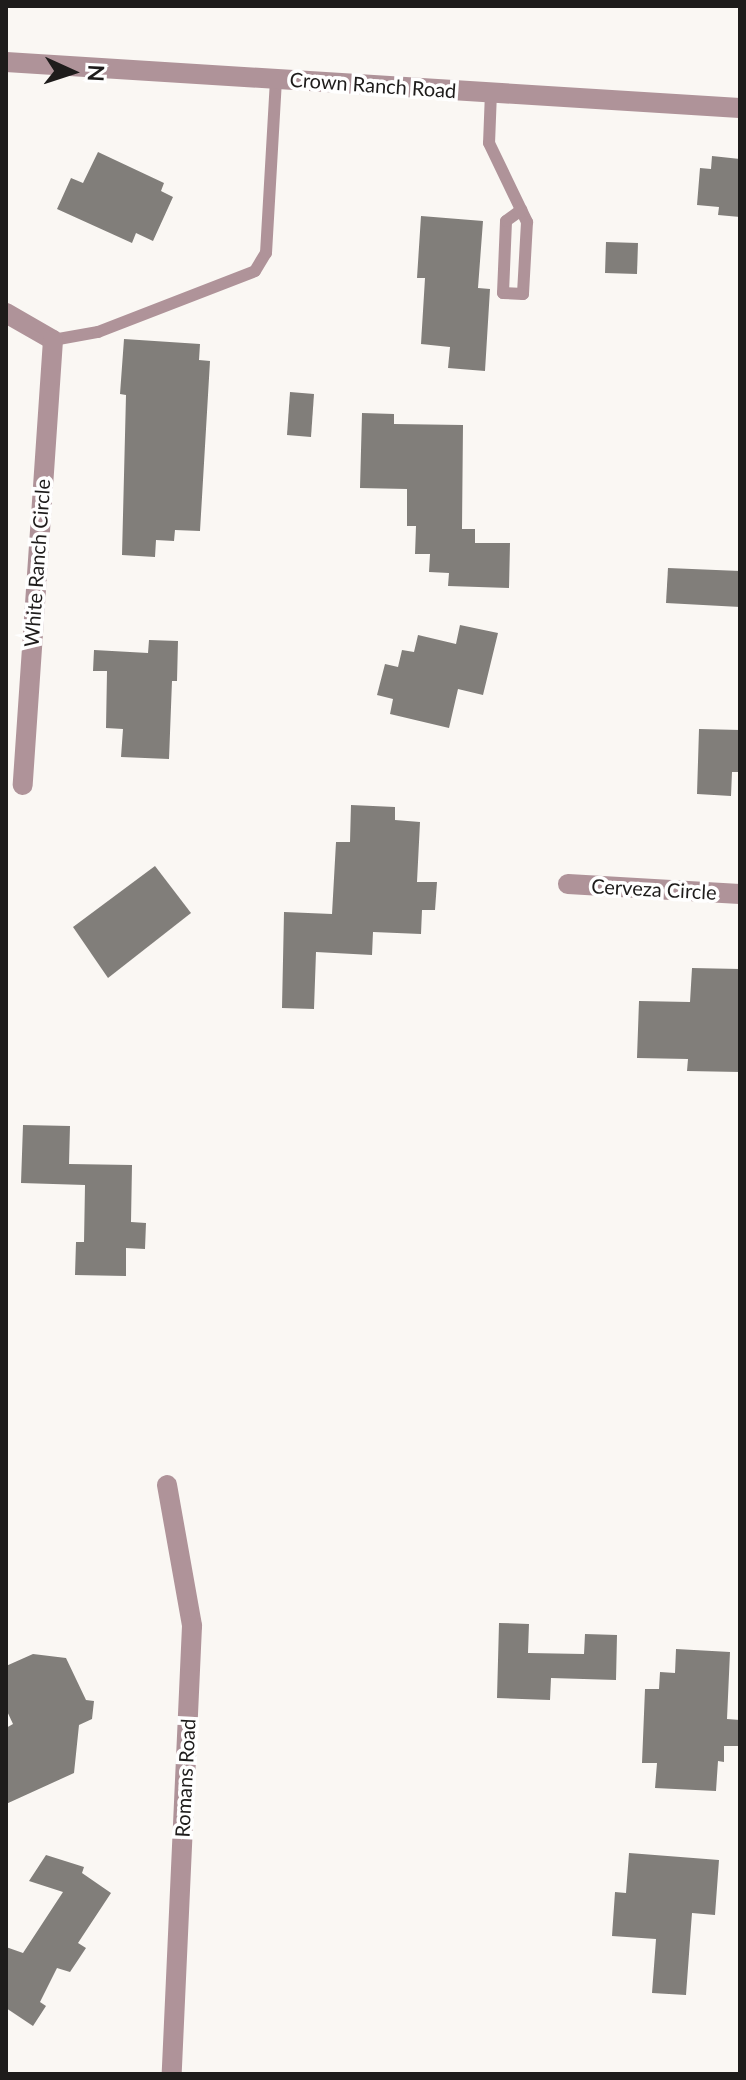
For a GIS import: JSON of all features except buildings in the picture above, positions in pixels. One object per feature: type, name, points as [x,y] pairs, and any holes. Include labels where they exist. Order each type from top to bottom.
[{"type":"street","name":"Crown Ranch Road","points":[[6,62],[740,108]]},
{"type":"street","points":[[6,313],[53,340]]},
{"type":"street","name":"White Ranch Circle","points":[[23,785],[53,340]]},
{"type":"street","name":"Cerveza Circle","points":[[568,884],[740,894]]},
{"type":"street","name":"Romans Road","points":[[167,1485],[192,1626],[172,2074]]},
{"type":"lane","points":[[53,340],[98,332],[255,271],[266,253],[276,79]]},
{"type":"lane","points":[[491,92],[489,143],[527,222],[523,294],[503,293],[506,221],[521,210]]}]
